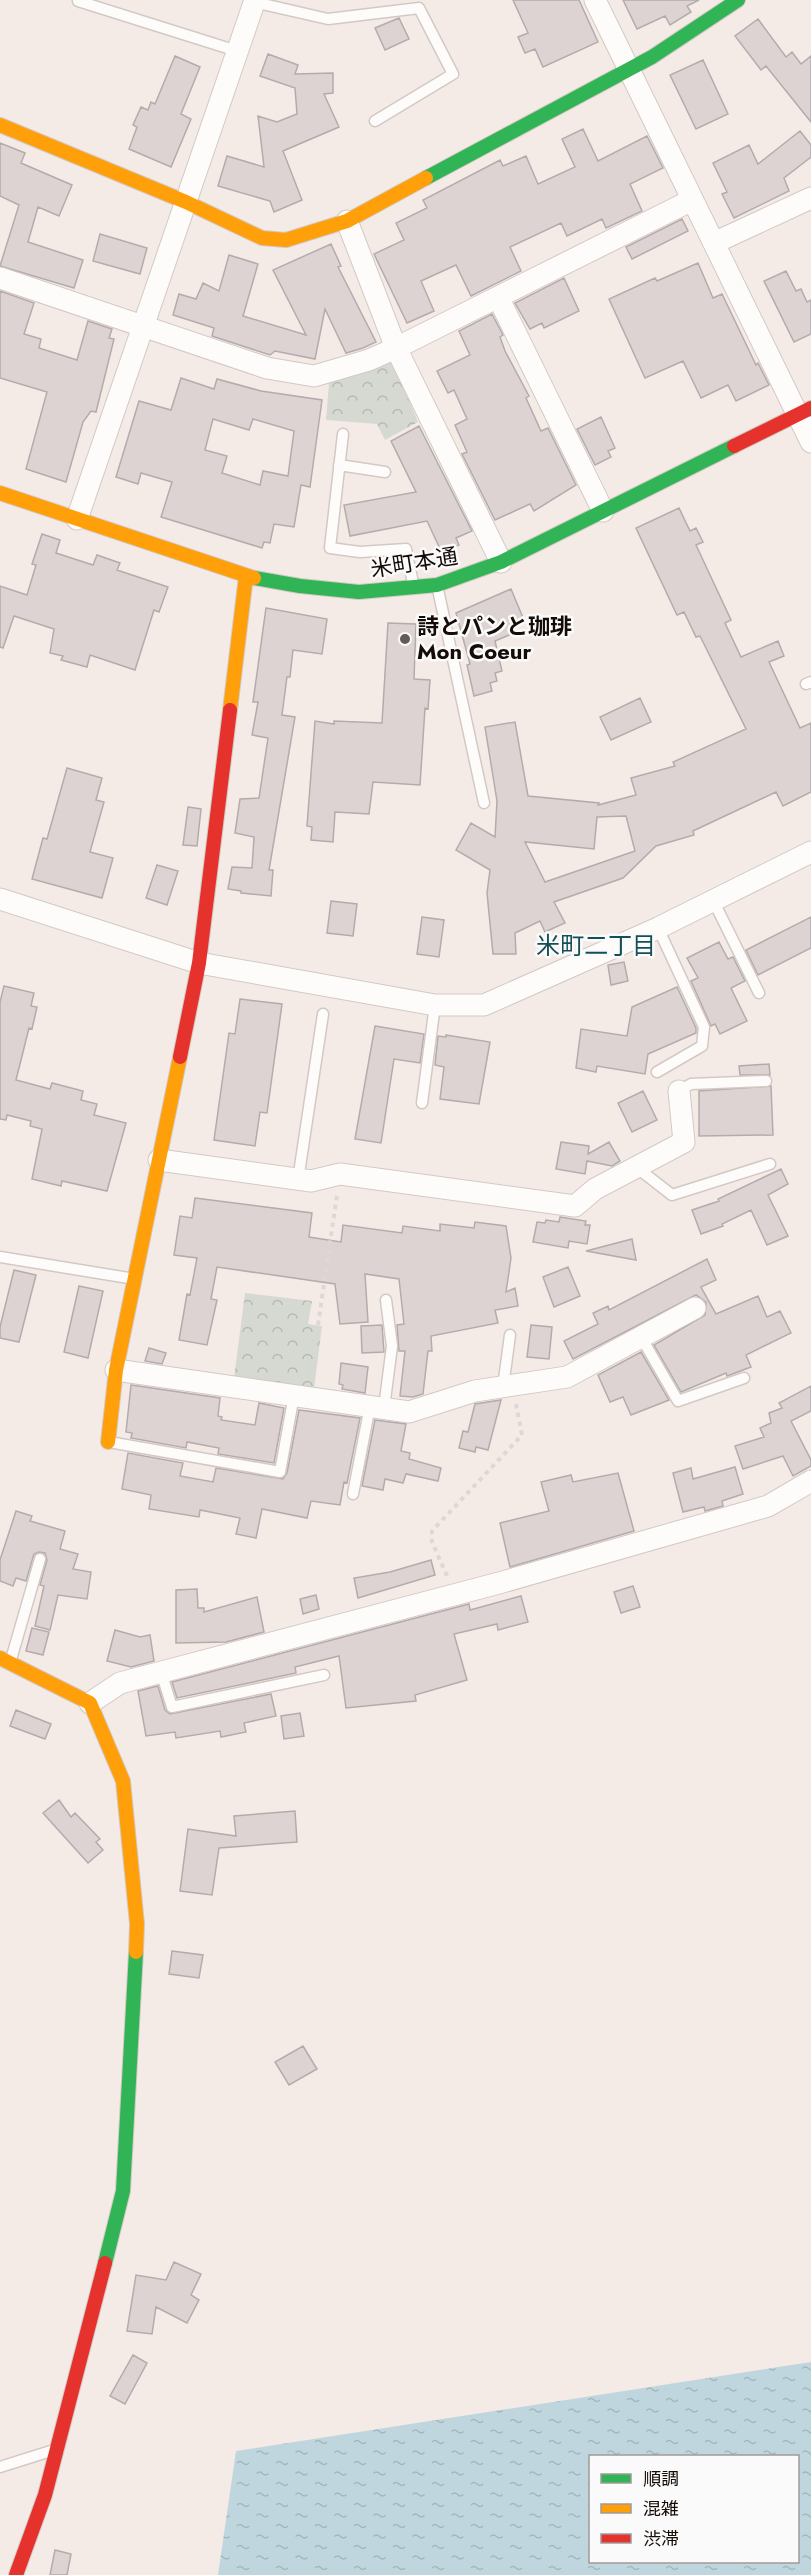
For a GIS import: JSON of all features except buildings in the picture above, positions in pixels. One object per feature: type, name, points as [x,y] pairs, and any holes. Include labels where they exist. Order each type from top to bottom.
[{"type":"street","points":[[595,0],[692,200],[804,411],[811,442]]},
{"type":"street","points":[[0,125],[186,202],[262,238],[286,240],[348,221],[652,57],[738,0]]},
{"type":"street","points":[[77,519],[254,1]]},
{"type":"street","points":[[716,242],[811,198]]},
{"type":"street","points":[[0,278],[267,368],[314,376],[369,360],[396,348],[692,200]]},
{"type":"street","points":[[348,221],[396,348],[501,562]]},
{"type":"street","points":[[498,297],[603,512]]},
{"type":"street","name":"米町本通","points":[[0,494],[246,576],[359,592],[414,588],[437,585],[501,562],[804,411]]},
{"type":"street","points":[[108,1442],[116,1370],[199,963],[246,576]]},
{"type":"street","points":[[0,899],[199,963],[435,1005],[484,1005],[658,928],[811,852]]},
{"type":"street","points":[[159,1160],[298,1180],[311,1181],[340,1174],[575,1206],[595,1190],[684,1142],[679,1092]]},
{"type":"street","points":[[116,1370],[409,1412],[475,1391],[567,1377],[695,1308]]},
{"type":"street","points":[[90,1703],[120,1683],[456,1595],[768,1506],[811,1481]]},
{"type":"street","points":[[5,1661],[90,1703],[123,1781],[138,1924],[123,2192],[45,2495],[16,2575]]},
{"type":"lane","points":[[78,1],[237,51]]},
{"type":"lane","points":[[254,1],[328,19],[419,8],[453,74],[375,121]]},
{"type":"lane","points":[[343,434],[330,548],[360,552],[406,549],[414,588]]},
{"type":"lane","points":[[339,465],[385,472]]},
{"type":"lane","points":[[437,585],[484,803]]},
{"type":"lane","points":[[713,900],[759,993]]},
{"type":"lane","points":[[657,1072],[702,1046],[704,1027],[658,928]]},
{"type":"lane","points":[[422,1103],[435,1005]]},
{"type":"lane","points":[[298,1180],[323,1014]]},
{"type":"lane","points":[[679,1092],[691,1084],[766,1082]]},
{"type":"lane","points":[[636,1167],[672,1195],[770,1164]]},
{"type":"lane","points":[[0,1257],[135,1279]]},
{"type":"lane","points":[[353,1494],[392,1346],[386,1300]]},
{"type":"lane","points":[[508,1386],[510,1335]]},
{"type":"lane","points":[[641,1337],[678,1401],[744,1378]]},
{"type":"lane","points":[[108,1442],[280,1472],[294,1395]]},
{"type":"lane","points":[[5,1661],[40,1559]]},
{"type":"lane","points":[[161,1672],[172,1707],[324,1675]]},
{"type":"lane","points":[[0,2466],[57,2449]]},
{"type":"path","points":[[318,1325],[340,1174]]},
{"type":"path","points":[[456,1595],[432,1542],[432,1531],[522,1435],[508,1386]]},
{"type":"green space","points":[[393,360],[418,422],[385,440],[377,424],[326,420],[329,383]]},
{"type":"green space","points":[[245,1293],[312,1301],[308,1324],[322,1326],[314,1389],[234,1378]]},
{"type":"water","points":[[811,2362],[811,2575],[218,2575],[236,2451]]},
{"type":"traffic: fast","points":[[426,178],[652,57],[738,0]]},
{"type":"traffic: fast","points":[[254,578],[300,586],[359,592],[437,585],[501,562],[734,446]]},
{"type":"traffic: fast","points":[[105,2263],[123,2191],[136,1952]]},
{"type":"traffic: slow","points":[[0,125],[186,202],[262,238],[286,240],[347,221],[426,178]]},
{"type":"traffic: slow","points":[[0,493],[254,578]]},
{"type":"traffic: slow","points":[[230,710],[246,576]]},
{"type":"traffic: slow","points":[[108,1442],[116,1370],[180,1057]]},
{"type":"traffic: slow","points":[[0,1658],[90,1703],[123,1781],[137,1924],[136,1952]]},
{"type":"traffic: jam","points":[[734,446],[811,408]]},
{"type":"traffic: jam","points":[[180,1057],[199,963],[230,710]]},
{"type":"traffic: jam","points":[[16,2575],[45,2495],[105,2263]]},
{"type":"place","name":"詩とパンと珈琲 Mon Coeur","points":[[405,639]]},
{"type":"district","name":"米町二丁目","points":[[596,945]]}]
